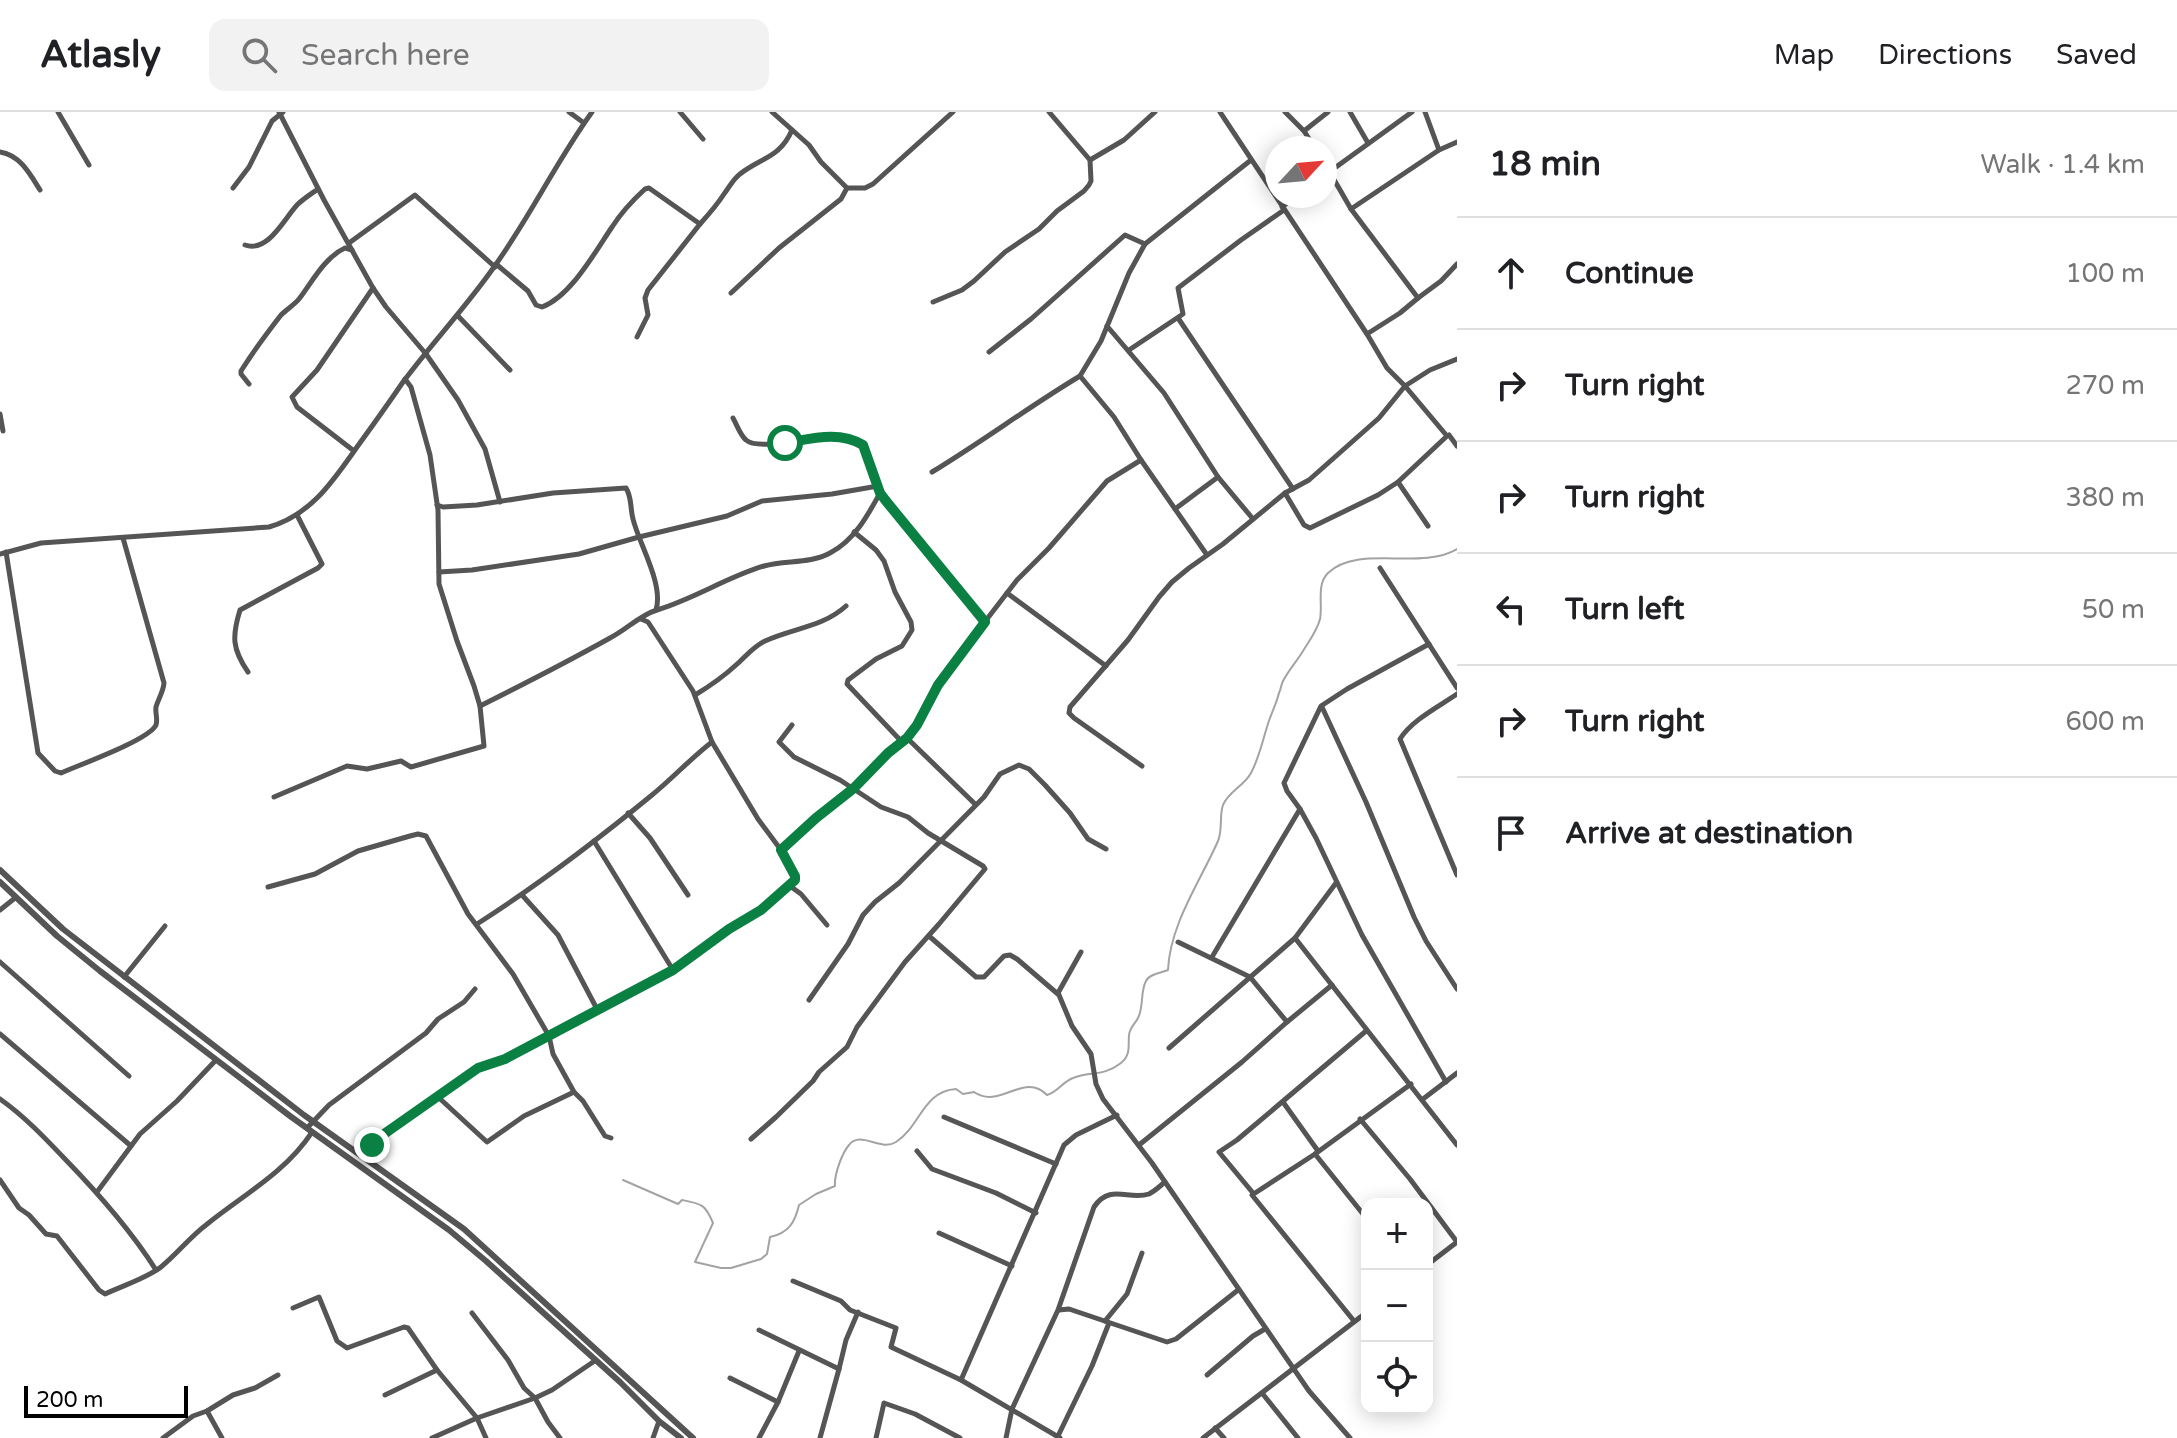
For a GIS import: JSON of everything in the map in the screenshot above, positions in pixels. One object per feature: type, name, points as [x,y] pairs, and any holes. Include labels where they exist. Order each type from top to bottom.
[{"type":"street","points":[[58,112],[89,165]]},
{"type":"street","points":[[569,112],[584,123]]},
{"type":"street","points":[[123,538],[164,683],[156,706],[157,723],[139,740],[61,773],[55,771],[38,753],[3,553],[41,543],[269,527],[297,515],[319,498],[405,379],[496,265],[526,221],[567,147],[592,112]]},
{"type":"street","points":[[680,112],[703,139]]},
{"type":"street","points":[[772,112],[809,145],[847,188],[865,188],[873,184],[953,112]]},
{"type":"street","points":[[933,302],[962,290],[974,281],[1005,252],[1039,229],[1084,191],[1091,181],[1090,160],[1049,112]]},
{"type":"street","points":[[1090,160],[1124,140],[1155,112]]},
{"type":"street","points":[[1220,112],[1265,181]]},
{"type":"street","points":[[1285,112],[1307,136]]},
{"type":"street","points":[[1304,131],[1328,112]]},
{"type":"street","points":[[1350,112],[1368,143]]},
{"type":"street","points":[[1337,166],[1412,112]]},
{"type":"street","points":[[1425,112],[1439,150]]},
{"type":"street","points":[[233,188],[249,167],[272,121],[281,113],[318,189],[373,288],[458,400],[485,449],[500,502]]},
{"type":"street","points":[[637,337],[648,315],[647,292],[738,176],[761,163],[788,140],[792,130]]},
{"type":"street","points":[[788,140],[802,138]]},
{"type":"street","points":[[1351,209],[1439,150],[1457,142]]},
{"type":"street","points":[[0,152],[21,162],[40,190]]},
{"type":"street","points":[[932,472],[1080,376],[1101,341],[1129,273],[1145,244],[1251,160]]},
{"type":"street","points":[[349,243],[415,195],[528,291],[536,305],[542,307],[573,283],[612,226],[645,189],[649,188],[700,224]]},
{"type":"street","points":[[731,293],[779,248],[841,199],[847,188]]},
{"type":"street","points":[[1337,188],[1418,298]]},
{"type":"street","points":[[245,245],[253,247],[262,244],[298,204],[318,189]]},
{"type":"street","points":[[1129,350],[1183,314],[1178,288],[1283,208],[1387,368],[1457,446]]},
{"type":"street","points":[[989,352],[1125,235],[1145,244]]},
{"type":"street","points":[[249,384],[241,371],[281,316],[297,303],[316,275],[339,252],[348,248],[353,251]]},
{"type":"street","points":[[1367,334],[1400,313],[1441,281],[1457,264]]},
{"type":"street","points":[[354,451],[297,407],[292,397],[317,370],[373,288]]},
{"type":"street","points":[[458,316],[510,370]]},
{"type":"street","points":[[1178,318],[1293,489]]},
{"type":"street","points":[[1107,326],[1164,393],[1218,477],[1253,519]]},
{"type":"street","points":[[1142,766],[1069,713],[1070,707],[1165,589],[1285,493],[1309,480],[1368,428],[1405,386],[1430,370],[1457,359]]},
{"type":"street","points":[[1080,376],[1114,417],[1207,555]]},
{"type":"street","points":[[274,797],[347,766],[367,769],[401,761],[411,767],[484,746],[480,706],[439,584],[439,507],[424,429],[411,387],[405,379]]},
{"type":"street","points":[[0,414],[3,431]]},
{"type":"street","points":[[733,418],[750,443],[785,443],[826,436],[858,442],[864,447],[879,489],[934,563],[985,622]]},
{"type":"street","points":[[1285,493],[1304,525],[1310,528],[1398,482],[1457,430]]},
{"type":"street","points":[[781,850],[854,788],[904,740],[917,725],[938,685],[1007,593],[1107,481],[1141,460]]},
{"type":"street","points":[[1175,509],[1218,477]]},
{"type":"street","points":[[1398,482],[1428,526]]},
{"type":"street","points":[[439,507],[500,502],[553,493],[626,488],[658,598],[648,622]]},
{"type":"street","points":[[439,572],[579,554],[727,516],[762,501],[879,489]]},
{"type":"street","points":[[480,706],[615,636],[653,612],[761,567],[821,557],[833,552],[862,523],[879,489]]},
{"type":"street","points":[[248,672],[234,642],[240,610],[322,564],[297,515]]},
{"type":"street","points":[[854,532],[884,561],[912,630],[902,646],[876,659],[847,684],[975,804]]},
{"type":"street","points":[[1380,568],[1457,688]]},
{"type":"street","points":[[1007,593],[1106,666]]},
{"type":"street","points":[[695,695],[719,680],[761,643],[814,625],[838,614],[846,606]]},
{"type":"street","points":[[362,1157],[376,1140],[482,1066],[505,1059],[673,970],[761,910],[795,880],[781,850],[758,819],[712,742],[695,695],[648,622],[641,619]]},
{"type":"street","points":[[1429,644],[1321,706],[1285,780],[1287,791],[1300,809],[1362,935],[1446,1082]]},
{"type":"street","points":[[1457,694],[1400,739],[1457,875]]},
{"type":"street","points":[[1321,706],[1366,802],[1414,917],[1457,989]]},
{"type":"street","points":[[751,1139],[847,1047],[857,1027],[905,962],[985,869],[908,817],[881,807],[854,788],[794,757],[779,742],[792,725]]},
{"type":"street","points":[[477,924],[594,841],[712,742]]},
{"type":"street","points":[[809,1000],[848,944],[863,915],[984,797],[1000,774],[1010,768],[1021,765],[1029,769],[1059,800],[1088,839],[1106,849]]},
{"type":"street","points":[[1212,957],[1300,809]]},
{"type":"street","points":[[628,813],[645,832],[688,895]]},
{"type":"street","points":[[268,887],[315,874],[358,851],[410,836],[423,834],[429,838],[465,909],[513,974],[549,1036],[553,1054],[574,1092],[605,1136],[611,1138]]},
{"type":"street","points":[[594,841],[673,970]]},
{"type":"street","points":[[0,870],[63,929],[107,964],[313,1122],[464,1229],[622,1379],[659,1421],[681,1438]]},
{"type":"street","points":[[0,882],[57,936],[100,971],[309,1130],[449,1230],[596,1360],[693,1438]]},
{"type":"street","points":[[1169,1048],[1295,938],[1336,882]]},
{"type":"street","points":[[790,886],[801,894],[827,925]]},
{"type":"street","points":[[522,895],[558,935],[598,1011]]},
{"type":"street","points":[[0,910],[15,898]]},
{"type":"street","points":[[124,977],[165,926]]},
{"type":"street","points":[[929,936],[978,978],[987,975],[1004,956],[1010,955],[1058,993],[1072,1026],[1091,1054],[1100,1093],[1293,1369],[1350,1438]]},
{"type":"street","points":[[1295,938],[1457,1145]]},
{"type":"street","points":[[1178,942],[1250,977],[1287,1022]]},
{"type":"street","points":[[1058,993],[1081,952]]},
{"type":"street","points":[[0,962],[129,1076]]},
{"type":"street","points":[[100,971],[107,964]]},
{"type":"street","points":[[1139,1145],[1332,985]]},
{"type":"street","points":[[0,1180],[19,1208],[46,1234],[57,1236],[105,1294],[156,1270],[204,1226],[250,1194],[302,1146],[313,1122],[329,1105],[426,1033],[475,989]]},
{"type":"street","points":[[1354,1321],[1254,1200],[1253,1193],[1219,1152],[1366,1031]]},
{"type":"street","points":[[0,1034],[131,1146]]},
{"type":"street","points":[[97,1192],[140,1134],[216,1060]]},
{"type":"street","points":[[1423,1099],[1457,1073]]},
{"type":"street","points":[[1253,1193],[1317,1152],[1411,1084]]},
{"type":"street","points":[[437,1096],[487,1142],[524,1116],[574,1092]]},
{"type":"street","points":[[0,1099],[32,1124],[97,1192],[156,1270]]},
{"type":"street","points":[[1283,1102],[1361,1211]]},
{"type":"street","points":[[961,1380],[1064,1145],[1117,1115]]},
{"type":"street","points":[[944,1117],[1056,1164]]},
{"type":"street","points":[[1360,1119],[1424,1198]]},
{"type":"street","points":[[917,1151],[932,1169],[996,1193],[1036,1213]]},
{"type":"street","points":[[1006,1438],[1012,1409],[1058,1310],[1090,1217],[1099,1200],[1116,1194],[1146,1194],[1165,1182]]},
{"type":"street","points":[[1433,1210],[1457,1242],[1433,1260]]},
{"type":"street","points":[[939,1233],[1012,1266]]},
{"type":"street","points":[[793,1281],[841,1301],[850,1310],[896,1328],[891,1347],[961,1380],[1059,1437],[1092,1366],[1107,1322],[1127,1294],[1142,1253]]},
{"type":"street","points":[[1058,1310],[1069,1309],[1169,1342],[1238,1290]]},
{"type":"street","points":[[1064,1294],[1069,1309]]},
{"type":"street","points":[[293,1308],[319,1297],[337,1341],[347,1348],[408,1328],[437,1370],[477,1418],[486,1438]]},
{"type":"street","points":[[820,1438],[846,1340],[858,1312]]},
{"type":"street","points":[[472,1313],[508,1360],[524,1388],[535,1398],[560,1438]]},
{"type":"street","points":[[1203,1438],[1361,1316]]},
{"type":"street","points":[[1207,1375],[1265,1329]]},
{"type":"street","points":[[759,1330],[839,1369]]},
{"type":"street","points":[[759,1438],[799,1351]]},
{"type":"street","points":[[432,1438],[552,1390],[596,1360]]},
{"type":"street","points":[[385,1395],[437,1370]]},
{"type":"street","points":[[163,1438],[193,1416],[278,1375]]},
{"type":"street","points":[[730,1378],[778,1402]]},
{"type":"street","points":[[1262,1393],[1298,1438]]},
{"type":"street","points":[[876,1438],[884,1403],[915,1414],[960,1438]]},
{"type":"street","points":[[207,1411],[222,1438]]},
{"type":"street","points":[[653,1438],[659,1421]]},
{"type":"street","points":[[1215,1428],[1224,1438]]},
{"type":"waterway","points":[[623,1180],[678,1204],[682,1200],[702,1206],[713,1223],[695,1262],[731,1268],[761,1259],[767,1254],[770,1237],[790,1226],[799,1205],[835,1186],[841,1159],[849,1145],[859,1140],[884,1145],[896,1142],[911,1128],[929,1103],[945,1091],[956,1089],[963,1094],[974,1092],[993,1097],[1030,1087],[1047,1095],[1073,1078],[1102,1072],[1121,1063],[1128,1054],[1130,1030],[1140,1014],[1146,981],[1152,975],[1168,970],[1180,920],[1218,841],[1223,805],[1251,773],[1283,681],[1317,628],[1324,578],[1341,565],[1356,560],[1425,558],[1457,549]]},
{"type":"route","points":[[372,1145],[478,1068],[505,1059],[673,970],[761,910],[790,886],[795,876],[781,850],[907,738],[938,685],[985,622],[880,493],[863,445],[826,436],[785,443]]}]
